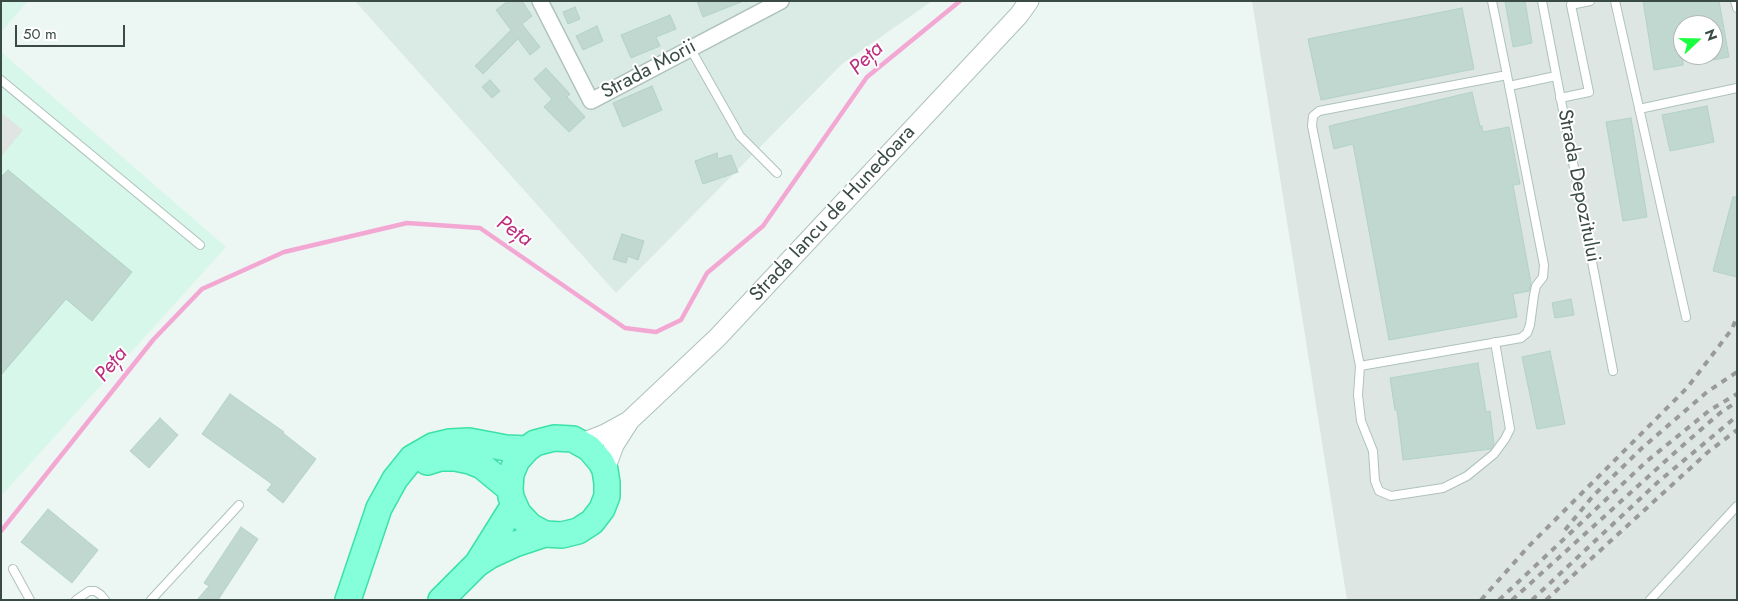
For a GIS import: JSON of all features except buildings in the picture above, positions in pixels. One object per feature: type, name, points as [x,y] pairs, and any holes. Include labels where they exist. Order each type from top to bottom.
[{"type":"highway","points":[[394,480],[414,467],[440,458],[470,461],[482,466],[512,497],[523,520],[537,531],[562,536],[578,531],[592,522],[602,509],[608,483],[605,470],[596,454],[582,443],[554,438],[544,440],[527,449],[517,460],[511,474],[512,497],[477,564]]},
{"type":"highway","points":[[348,600],[379,508],[403,467],[417,455],[433,446],[450,442],[469,441],[506,448],[527,449]]},
{"type":"highway","points":[[441,600],[477,564],[504,549],[546,534]]},
{"type":"street","name":"Strada Morii","points":[[540,1],[591,101],[780,1]]},
{"type":"street","name":"Strada Iancu de Hunedoara","points":[[582,443],[605,434],[630,420],[718,338],[1019,15],[1029,1]]},
{"type":"street","name":"Strada Iancu de Hunedoara","points":[[605,470],[614,445],[630,420]]},
{"type":"lane","points":[[1360,366],[1521,338],[1527,333],[1536,286],[1543,277],[1544,265],[1492,1]]},
{"type":"lane","name":"Strada Depozitului","points":[[1542,1],[1613,372]]},
{"type":"lane","points":[[1560,98],[1589,92],[1571,5],[1590,1]]},
{"type":"lane","points":[[1615,1],[1686,317]]},
{"type":"lane","points":[[1735,1],[1737,8]]},
{"type":"lane","points":[[690,48],[740,136],[776,173]]},
{"type":"lane","points":[[1495,342],[1510,429],[1494,454],[1467,476],[1443,488],[1391,496],[1379,491],[1375,481],[1373,452],[1361,421],[1358,395],[1360,366],[1312,126],[1313,116],[1319,111],[1507,75]]},
{"type":"lane","points":[[1509,86],[1556,76]]},
{"type":"lane","points":[[1,80],[200,245]]},
{"type":"lane","points":[[1639,109],[1737,88]]},
{"type":"lane","points":[[151,600],[240,505]]},
{"type":"lane","points":[[1650,600],[1737,506]]},
{"type":"lane","points":[[13,569],[30,600]]},
{"type":"lane","points":[[76,600],[89,591],[95,591],[105,600]]},
{"type":"shaded area","points":[[1,1],[28,1],[1,32]]},
{"type":"shaded area","points":[[355,1],[932,1],[842,64],[616,293]]},
{"type":"shaded area","points":[[1252,1],[1737,1],[1737,600],[1347,600]]},
{"type":"shaded area","points":[[1,52],[226,247],[1,496]]},
{"type":"shaded area","points":[[3,114],[23,130],[1,157],[1,116]]},
{"type":"waterway","name":"Peța","points":[[1,531],[153,340],[202,289],[284,252],[407,223],[480,228],[625,328],[656,332],[681,320],[707,273],[763,226],[867,77],[960,1]]},
{"type":"railway","points":[[1481,600],[1528,547],[1687,388],[1732,329],[1737,317]]},
{"type":"railway","points":[[1565,530],[1593,496],[1642,448],[1707,392],[1737,372]]},
{"type":"railway","points":[[1499,600],[1647,461],[1710,410],[1737,394]]},
{"type":"railway","points":[[1512,600],[1681,447],[1720,413],[1735,403]]},
{"type":"railway","points":[[1532,600],[1658,482],[1737,416]]},
{"type":"railway","points":[[1546,600],[1708,452],[1737,430]]}]
